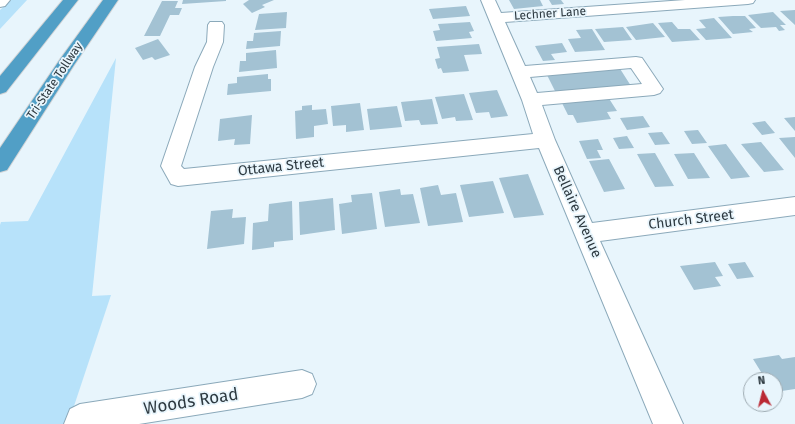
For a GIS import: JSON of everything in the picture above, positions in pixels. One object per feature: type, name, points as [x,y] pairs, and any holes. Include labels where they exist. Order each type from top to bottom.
[{"type":"highway","points":[[0,88],[71,0]]},
{"type":"highway","name":"Tri-State Tollway","points":[[0,164],[66,62],[111,0]]},
{"type":"street","points":[[0,3],[3,0]]},
{"type":"street","name":"Bellaire Avenue","points":[[488,0],[531,100],[545,140],[668,424]]},
{"type":"street","name":"Lechner Lane","points":[[495,18],[748,0]]},
{"type":"street","name":"Ottawa Street","points":[[216,25],[215,42],[204,67],[171,166],[178,178],[545,140]]},
{"type":"street","points":[[518,72],[636,62],[654,89],[531,100]]},
{"type":"street","name":"Church Street","points":[[586,233],[795,206]]},
{"type":"street","name":"Woods Road","points":[[79,422],[302,384]]},
{"type":"shaded area","points":[[11,0],[27,0],[0,29],[0,10]]},
{"type":"shaded area","points":[[116,58],[92,296],[111,295],[68,424],[0,424],[0,225],[1,222],[28,221]]},
{"type":"building","points":[[183,0],[226,0],[226,1],[182,4]]},
{"type":"building","points":[[249,0],[274,0],[262,5],[265,7],[252,13],[243,4]]},
{"type":"building","points":[[509,0],[540,0],[543,6],[514,9]]},
{"type":"building","points":[[549,0],[561,0],[564,4],[552,5]]},
{"type":"building","points":[[162,1],[178,1],[175,8],[182,8],[179,15],[170,15],[160,36],[144,36]]},
{"type":"building","points":[[466,6],[470,16],[433,19],[429,9]]},
{"type":"building","points":[[795,10],[795,25],[780,11]]},
{"type":"building","points":[[287,12],[286,28],[255,30],[259,14]]},
{"type":"building","points":[[773,12],[786,25],[780,25],[785,30],[779,31],[776,27],[761,28],[748,15]]},
{"type":"building","points":[[745,16],[756,28],[749,29],[753,32],[733,34],[718,17]]},
{"type":"building","points":[[714,18],[732,38],[706,40],[696,29],[706,28],[699,20]]},
{"type":"building","points":[[470,22],[474,31],[469,32],[472,38],[436,41],[433,31],[440,30],[438,24]]},
{"type":"building","points":[[672,22],[678,29],[690,29],[700,40],[672,42],[658,23]]},
{"type":"building","points":[[653,23],[665,37],[636,40],[626,27]]},
{"type":"building","points":[[623,27],[632,40],[604,42],[595,29]]},
{"type":"building","points":[[592,29],[605,50],[575,52],[568,39],[581,38],[576,30]]},
{"type":"building","points":[[281,31],[280,46],[246,49],[247,41],[253,41],[254,33]]},
{"type":"building","points":[[158,39],[170,55],[155,60],[152,57],[143,60],[135,48]]},
{"type":"building","points":[[562,43],[567,52],[551,54],[555,60],[543,61],[535,46]]},
{"type":"building","points":[[479,44],[482,54],[464,55],[469,71],[443,73],[441,68],[438,69],[435,59],[440,58],[437,47]]},
{"type":"building","points":[[276,50],[277,68],[239,72],[240,61],[246,61],[246,53]]},
{"type":"building","points":[[617,64],[631,86],[556,93],[545,71]]},
{"type":"building","points":[[268,74],[268,79],[271,79],[271,91],[227,95],[228,84],[237,83],[237,77]]},
{"type":"building","points":[[497,90],[508,116],[491,118],[489,112],[476,113],[469,93]]},
{"type":"building","points":[[464,94],[473,120],[456,121],[455,117],[442,119],[435,97]]},
{"type":"building","points":[[608,97],[617,111],[607,112],[611,119],[577,123],[573,115],[568,115],[561,101]]},
{"type":"building","points":[[432,99],[438,124],[421,125],[419,120],[405,121],[401,102]]},
{"type":"building","points":[[360,103],[364,130],[346,132],[346,125],[333,126],[331,106]]},
{"type":"building","points":[[312,105],[312,110],[326,109],[328,124],[314,126],[314,137],[296,139],[295,111],[302,110],[302,106]]},
{"type":"building","points":[[397,106],[402,127],[370,130],[367,109]]},
{"type":"building","points":[[252,115],[250,144],[234,145],[235,139],[218,141],[220,119]]},
{"type":"building","points":[[643,116],[650,127],[627,130],[620,118]]},
{"type":"building","points":[[795,117],[795,131],[784,118]]},
{"type":"building","points":[[765,121],[775,133],[762,135],[752,123]]},
{"type":"building","points":[[698,130],[707,143],[692,144],[684,131]]},
{"type":"building","points":[[662,132],[670,144],[655,145],[648,133]]},
{"type":"building","points":[[627,136],[634,148],[619,149],[613,138]]},
{"type":"building","points":[[795,137],[795,158],[779,138]]},
{"type":"building","points":[[598,139],[603,150],[597,150],[601,158],[587,159],[579,141]]},
{"type":"building","points":[[761,142],[784,170],[764,172],[741,144]]},
{"type":"building","points":[[726,144],[750,177],[731,179],[708,146]]},
{"type":"building","points":[[655,153],[674,186],[655,187],[637,154]]},
{"type":"building","points":[[694,153],[710,178],[688,179],[674,154]]},
{"type":"building","points":[[609,159],[625,189],[604,192],[589,161]]},
{"type":"building","points":[[528,174],[544,215],[514,218],[499,178]]},
{"type":"building","points":[[493,181],[504,213],[469,217],[460,185]]},
{"type":"building","points":[[438,185],[441,195],[456,193],[463,222],[428,226],[420,188]]},
{"type":"building","points":[[400,189],[401,195],[413,194],[420,223],[385,227],[379,192]]},
{"type":"building","points":[[372,193],[377,229],[342,234],[339,204],[352,202],[351,195]]},
{"type":"building","points":[[333,198],[335,230],[300,235],[299,202]]},
{"type":"building","points":[[292,201],[293,240],[274,242],[274,247],[252,250],[253,223],[268,221],[269,204]]},
{"type":"building","points":[[233,209],[232,218],[246,217],[244,244],[207,249],[211,211]]},
{"type":"building","points":[[715,262],[723,276],[715,277],[721,286],[694,290],[680,266]]},
{"type":"building","points":[[745,262],[754,277],[737,279],[728,264]]},
{"type":"building","points":[[779,355],[782,359],[795,357],[795,389],[783,391],[783,372],[761,372],[753,359]]}]
